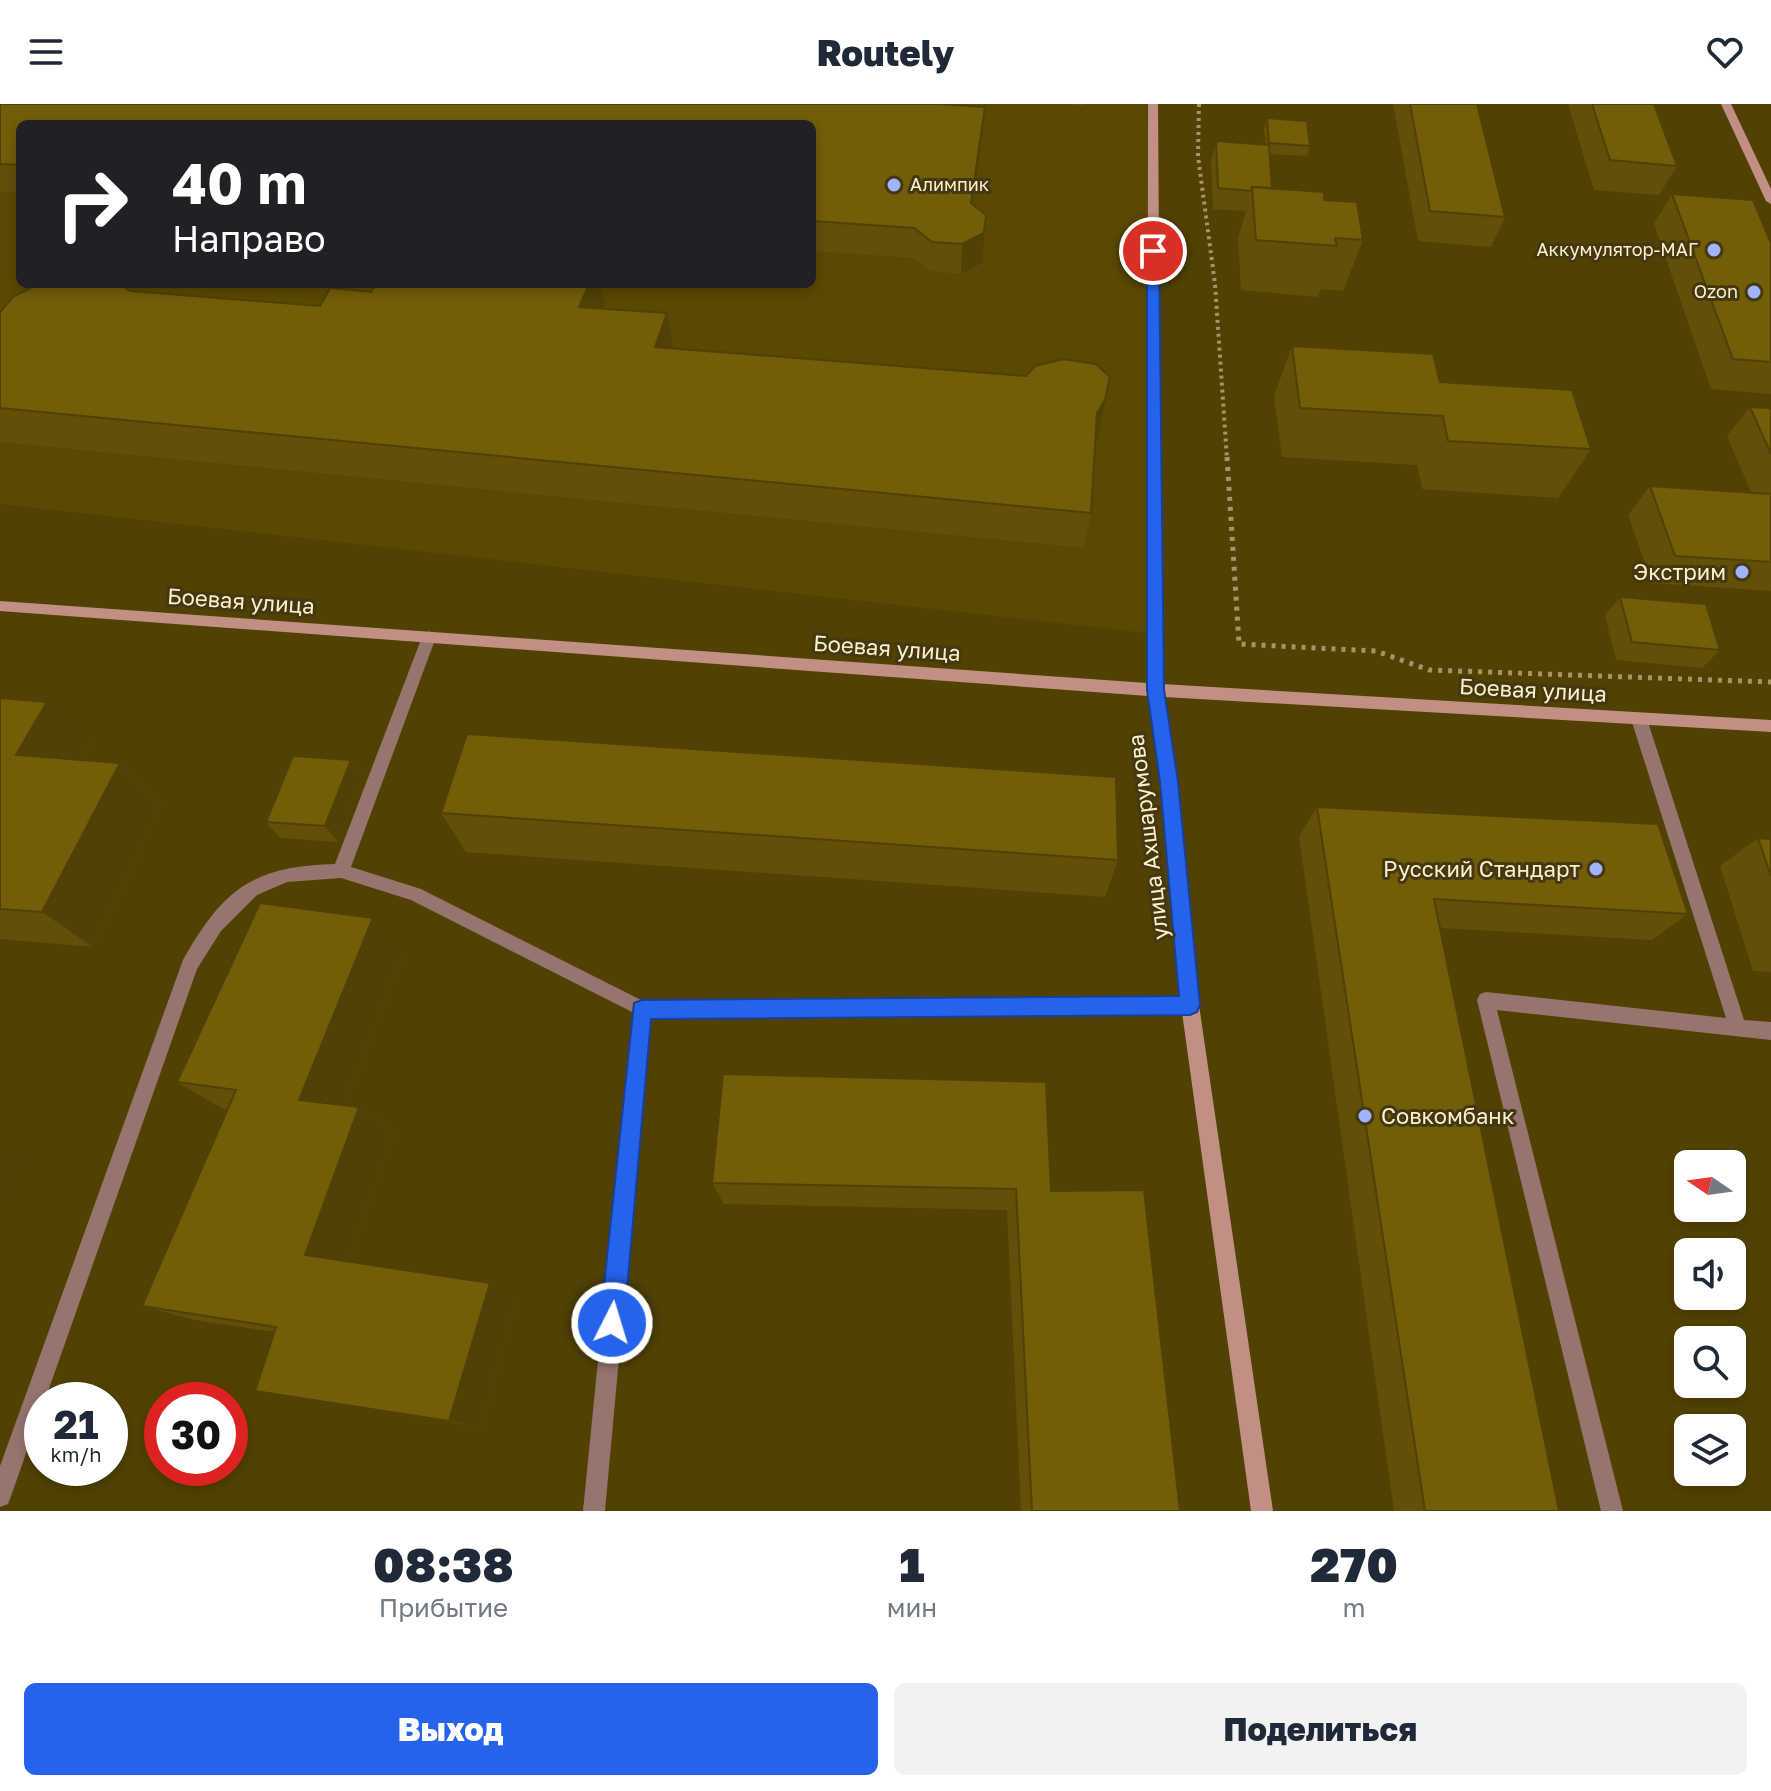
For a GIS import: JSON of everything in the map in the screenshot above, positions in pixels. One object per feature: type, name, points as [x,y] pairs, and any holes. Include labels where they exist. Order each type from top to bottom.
[{"type":"main road","name":"улица Ахшарумова","points":[[1153,104],[1155,690],[1169,782],[1190,1005],[1262,1511]]},
{"type":"main road","points":[[1726,104],[1769,195]]},
{"type":"main road","name":"Боевая улица","points":[[0,606],[1155,690],[1771,726]]},
{"type":"street","points":[[341,871],[429,637]]},
{"type":"street","points":[[1639,719],[1738,1028]]},
{"type":"street","points":[[0,1496],[189,966],[202,941],[253,889],[279,877],[341,871],[415,894],[642,1009],[1190,1005]]},
{"type":"street","points":[[1612,1511],[1486,1000],[1771,1031]]},
{"type":"street","points":[[594,1511],[642,1009]]},
{"type":"path","points":[[1199,104],[1198,156],[1215,284],[1239,644],[1376,651],[1429,670],[1771,682]]},
{"type":"shaded area","points":[[0,104],[1147,104],[1147,633],[0,504]]},
{"type":"building","points":[[0,104],[940,104],[985,107],[971,203],[986,215],[984,233],[962,244],[932,242],[914,228],[816,221],[816,120],[16,120],[16,165],[0,164]]},
{"type":"building","points":[[1410,104],[1477,104],[1505,217],[1430,211]]},
{"type":"building","points":[[1592,104],[1654,104],[1677,166],[1610,160]]},
{"type":"building","points":[[1267,118],[1307,121],[1310,146],[1269,143]]},
{"type":"building","points":[[1216,141],[1269,145],[1272,188],[1252,187],[1251,191],[1218,188]]},
{"type":"building","points":[[1252,187],[1324,192],[1324,200],[1357,202],[1363,240],[1335,238],[1337,246],[1256,240]]},
{"type":"building","points":[[1672,194],[1753,200],[1771,243],[1771,362],[1733,359]]},
{"type":"building","points":[[30,288],[125,288],[131,291],[320,306],[330,288],[371,292],[374,288],[587,288],[579,307],[667,313],[655,347],[1026,376],[1035,366],[1063,359],[1096,364],[1110,377],[1105,400],[1097,413],[1091,513],[0,408],[0,312],[13,297]]},
{"type":"building","points":[[1292,346],[1433,354],[1440,382],[1572,390],[1591,449],[1448,441],[1443,416],[1300,408]]},
{"type":"building","points":[[1750,407],[1771,408],[1771,454]]},
{"type":"building","points":[[1650,486],[1771,494],[1771,562],[1675,556]]},
{"type":"building","points":[[1620,597],[1706,604],[1720,650],[1632,642]]},
{"type":"building","points":[[0,698],[47,702],[16,755],[120,763],[42,912],[0,909]]},
{"type":"building","points":[[467,734],[1116,777],[1118,860],[441,813]]},
{"type":"building","points":[[293,756],[351,760],[325,826],[266,822]]},
{"type":"building","points":[[1317,807],[1658,824],[1688,914],[1434,899],[1559,1511],[1425,1511]]},
{"type":"building","points":[[1758,838],[1771,839],[1771,876]]},
{"type":"building","points":[[260,903],[373,918],[299,1100],[359,1107],[305,1255],[490,1283],[449,1421],[255,1391],[276,1327],[142,1306],[236,1090],[177,1082]]},
{"type":"building","points":[[723,1074],[1046,1082],[1051,1191],[1144,1190],[1180,1511],[1032,1511],[1016,1189],[712,1183]]},
{"type":"place","name":"Алимпик","points":[[894,185]]},
{"type":"place","name":"Аккумулятор-МАГ","points":[[1714,250]]},
{"type":"place","name":"Ozon","points":[[1754,292]]},
{"type":"place","name":"Экстрим","points":[[1742,572]]},
{"type":"place","name":"Русский Стандарт","points":[[1596,869]]},
{"type":"place","name":"Совкомбанк","points":[[1365,1116]]},
{"type":"route","points":[[612,1323],[642,1009],[1190,1005],[1169,782],[1155,690],[1153,251]]}]
